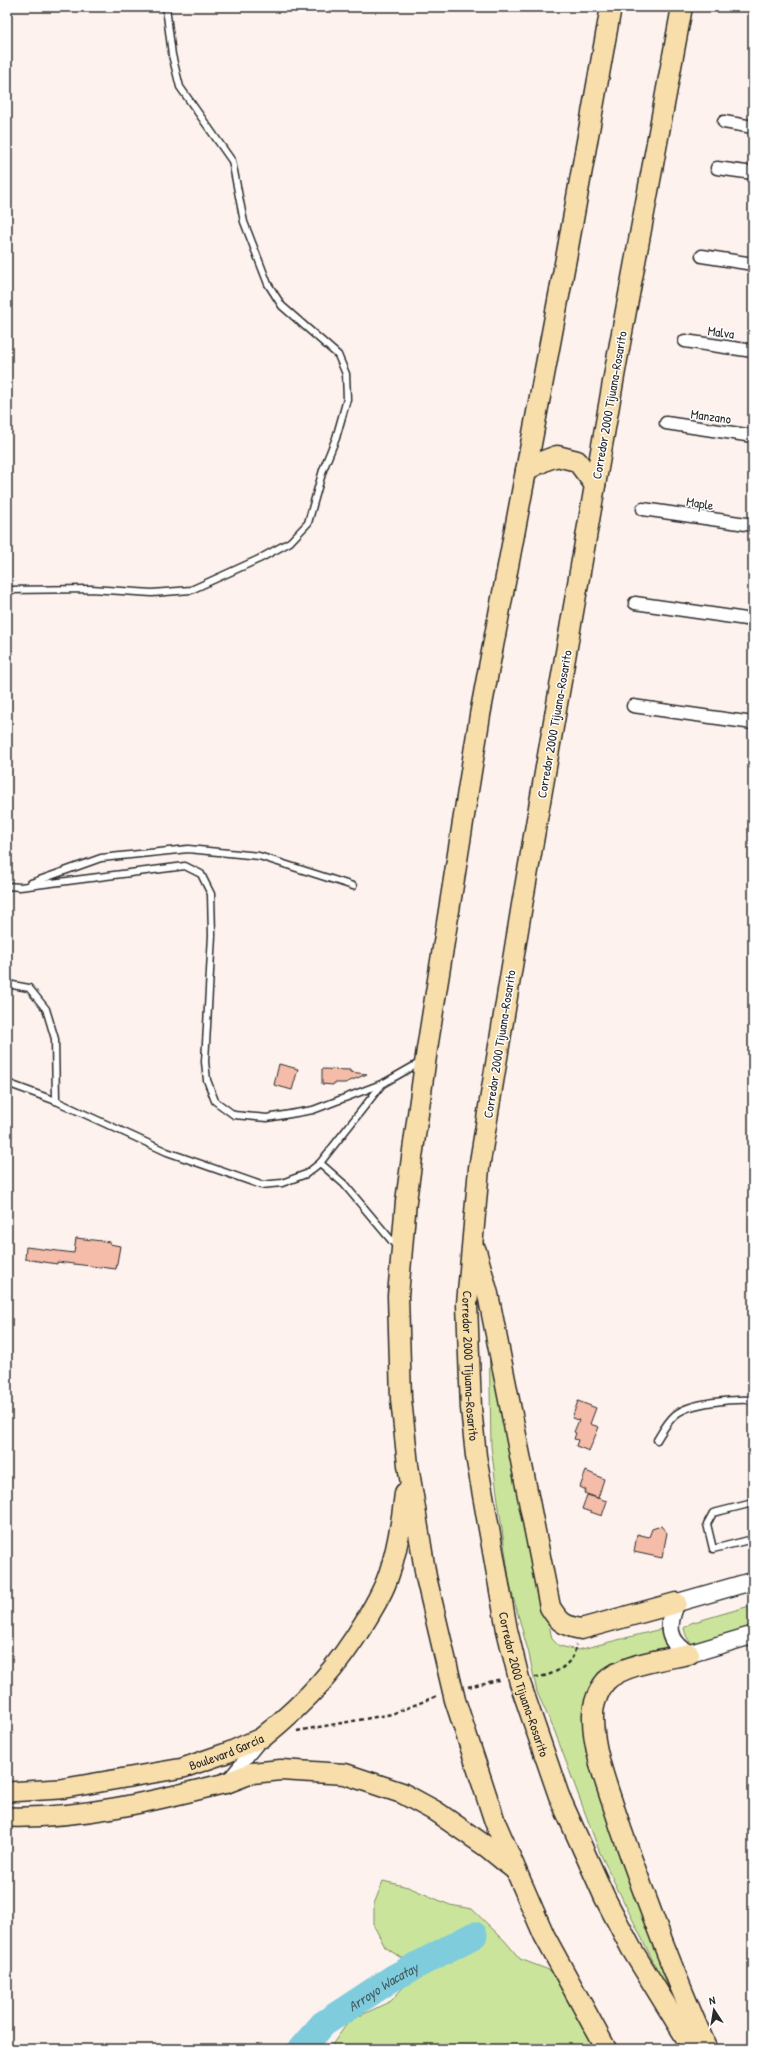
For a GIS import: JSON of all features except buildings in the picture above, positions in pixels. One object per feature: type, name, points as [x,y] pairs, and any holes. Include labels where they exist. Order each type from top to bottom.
[{"type":"highway","points":[[606,2049],[544,1935],[495,1822],[453,1690],[426,1577],[408,1465],[401,1399],[398,1296],[406,1201],[426,1060],[480,715],[611,7]]},
{"type":"highway","name":"Corredor 2000 Tijuana-Rosarito","points":[[682,7],[595,485],[479,1168],[467,1304],[471,1408],[476,1456],[507,1630],[518,1676],[559,1796],[586,1857],[631,1948],[693,2049]]},
{"type":"highway","points":[[526,470],[557,456],[577,461],[595,485]]},
{"type":"highway","points":[[472,1236],[488,1294],[546,1594],[550,1607],[557,1619],[568,1626],[581,1629],[676,1603]]},
{"type":"highway","points":[[263,1737],[316,1690],[356,1637],[375,1604],[389,1574],[397,1544],[408,1465]]},
{"type":"highway","points":[[689,1654],[624,1670],[606,1681],[597,1696],[593,1713],[594,1736],[607,1788],[646,1901],[707,2049]]},
{"type":"highway","points":[[226,1783],[252,1773],[281,1770],[345,1774],[402,1793],[436,1811],[504,1859],[518,1874]]},
{"type":"main road","points":[[753,1581],[676,1603],[670,1617],[669,1628],[673,1640],[679,1647],[689,1654],[753,1635]]},
{"type":"main road","name":"Boulevard García","points":[[7,1792],[60,1789],[183,1768],[229,1752],[263,1737]]},
{"type":"main road","name":"Boulevard García","points":[[7,1817],[60,1816],[99,1812],[138,1805],[226,1783]]},
{"type":"street","points":[[724,122],[753,127]]},
{"type":"street","points":[[717,168],[753,173]]},
{"type":"street","points":[[702,256],[753,264]]},
{"type":"street","name":"Malva","points":[[685,341],[753,351]]},
{"type":"street","name":"Manzano","points":[[666,423],[753,436]]},
{"type":"street","name":"Maple","points":[[643,509],[753,525]]},
{"type":"street","points":[[635,603],[753,620]]},
{"type":"street","points":[[633,706],[753,723]]},
{"type":"street","name":"Boulevard García","points":[[226,1783],[263,1737]]},
{"type":"lane","points":[[7,590],[91,589],[152,593],[191,590],[259,559],[290,542],[308,523],[322,470],[336,438],[347,399],[346,374],[338,355],[282,306],[268,284],[244,222],[232,162],[180,87],[172,55],[166,7]]},
{"type":"lane","points":[[20,887],[101,858],[188,849],[259,856],[353,886]]},
{"type":"lane","points":[[7,886],[20,887],[185,866],[201,874],[211,894],[205,1062],[207,1080],[215,1101],[234,1115],[267,1118],[313,1110],[384,1083],[426,1060]]},
{"type":"lane","points":[[7,984],[29,988],[46,1009],[55,1039],[56,1101]]},
{"type":"lane","points":[[7,1083],[56,1101],[167,1152],[261,1185],[282,1182],[306,1174],[320,1163],[384,1083]]},
{"type":"lane","points":[[320,1163],[344,1184],[402,1253]]},
{"type":"lane","points":[[657,1440],[675,1415],[688,1408],[741,1399],[753,1400]]},
{"type":"lane","points":[[753,1503],[713,1513],[707,1524],[713,1549],[753,1539]]},
{"type":"path","points":[[293,1732],[392,1714],[453,1690],[518,1676],[542,1677],[555,1672],[571,1659],[581,1629]]},
{"type":"green space","points":[[489,1331],[552,1639],[559,1646],[578,1650],[665,1628],[671,1650],[589,1690],[634,1888],[675,2006],[600,1853],[555,1732],[537,1692],[529,1654],[510,1586],[497,1493],[491,1446]]},
{"type":"green space","points":[[753,1605],[753,1629],[694,1645],[687,1638],[684,1628],[691,1623]]},
{"type":"green space","points":[[383,1881],[408,1887],[450,1905],[472,1909],[505,1941],[520,1959],[557,1973],[601,2049],[329,2049],[349,2021],[391,2001],[407,1983],[404,1960],[385,1947],[374,1926],[374,1904]]},
{"type":"waterway","name":"Arroyo Wacatay","points":[[301,2049],[323,2024],[393,1978],[474,1935]]}]
